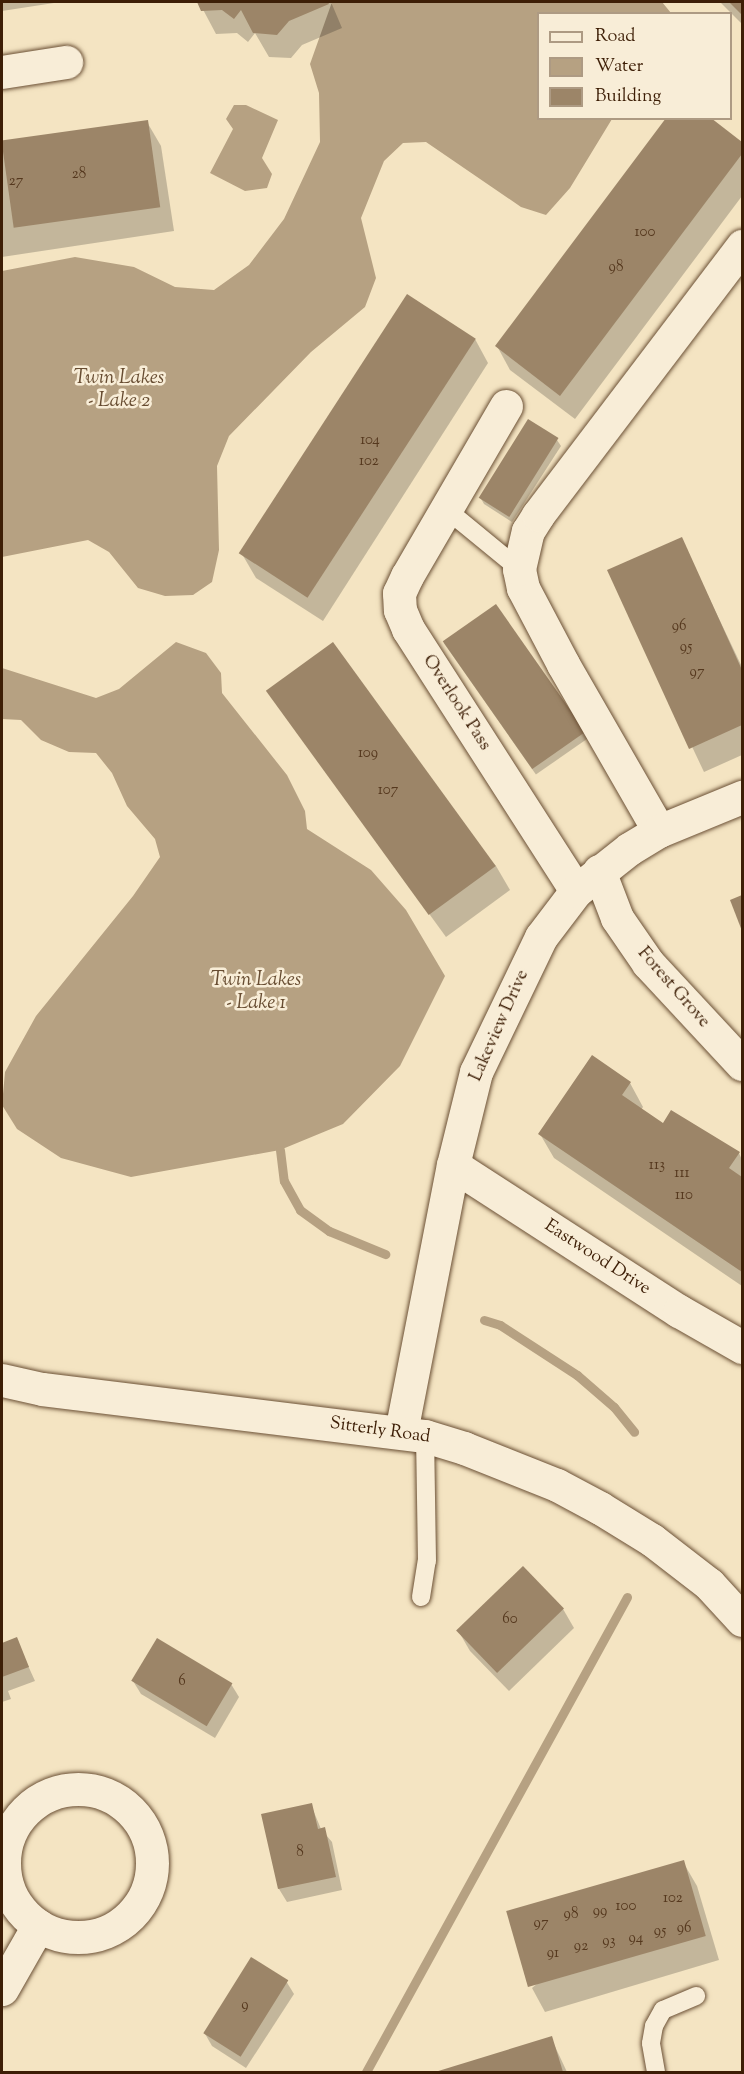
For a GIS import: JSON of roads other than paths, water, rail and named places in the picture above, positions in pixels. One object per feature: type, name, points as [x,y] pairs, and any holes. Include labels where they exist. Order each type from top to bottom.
[{"type":"street","points":[[2,72],[66,62]]},
{"type":"street","points":[[659,831],[562,664],[524,588],[519,569],[528,531],[538,515],[742,246]]},
{"type":"street","name":"Overlook Pass","points":[[506,406],[399,593],[400,610],[408,629],[588,881]]},
{"type":"street","name":"Lakeview Drive","points":[[413,1434],[453,1165],[476,1072],[541,937],[588,881],[659,831],[742,797]]},
{"type":"street","name":"Forest Grove","points":[[588,881],[648,963],[742,1064]]},
{"type":"street","name":"Eastwood Drive","points":[[453,1165],[678,1311],[742,1347]]},
{"type":"street","name":"Sitterly Road","points":[[2,1380],[42,1389],[413,1434],[512,1465],[600,1508],[652,1540],[709,1584],[742,1620]]},
{"type":"street","points":[[67,1789],[93,1790],[117,1800],[134,1815],[147,1834],[151,1869],[141,1902],[126,1920],[106,1932],[83,1937],[60,1935],[38,1926],[19,1908],[7,1886],[4,1860],[9,1835],[18,1821],[42,1797],[67,1789]]},
{"type":"street","points":[[2,1989],[38,1926]]},
{"type":"lane","points":[[446,509],[519,569]]},
{"type":"lane","points":[[413,1434],[427,1561],[421,1596]]},
{"type":"lane","points":[[656,2073],[651,2043],[654,2026],[663,2010],[696,1996]]},
{"type":"water","name":"Twin Lakes - Lake 2","points":[[332,2],[662,2],[670,12],[537,12],[537,120],[611,120],[570,188],[546,215],[521,207],[426,142],[403,143],[384,161],[361,218],[376,278],[365,307],[311,352],[229,436],[217,466],[219,550],[212,582],[193,595],[165,596],[138,588],[109,552],[88,540],[2,557],[2,271],[75,257],[134,267],[175,287],[214,290],[249,265],[284,219],[320,142],[319,93],[310,64]]},
{"type":"water","points":[[234,105],[246,105],[278,120],[262,158],[272,174],[267,188],[245,191],[210,173],[233,129],[226,119]]},
{"type":"water","name":"Twin Lakes - Lake 1","points":[[176,642],[206,653],[221,673],[222,693],[287,775],[305,811],[307,829],[371,870],[406,910],[445,976],[400,1066],[343,1124],[280,1150],[131,1177],[61,1158],[17,1129],[2,1105],[5,1072],[36,1016],[133,896],[160,857],[155,839],[127,806],[112,773],[96,753],[69,752],[41,740],[21,720],[2,719],[2,668],[96,698],[119,689]]},
{"type":"waterway","points":[[280,1150],[284,1181],[300,1210],[329,1231],[385,1254]]},
{"type":"waterway","points":[[484,1320],[500,1325],[577,1375],[614,1407],[634,1432]]},
{"type":"waterway","points":[[366,2072],[627,1597]]}]
